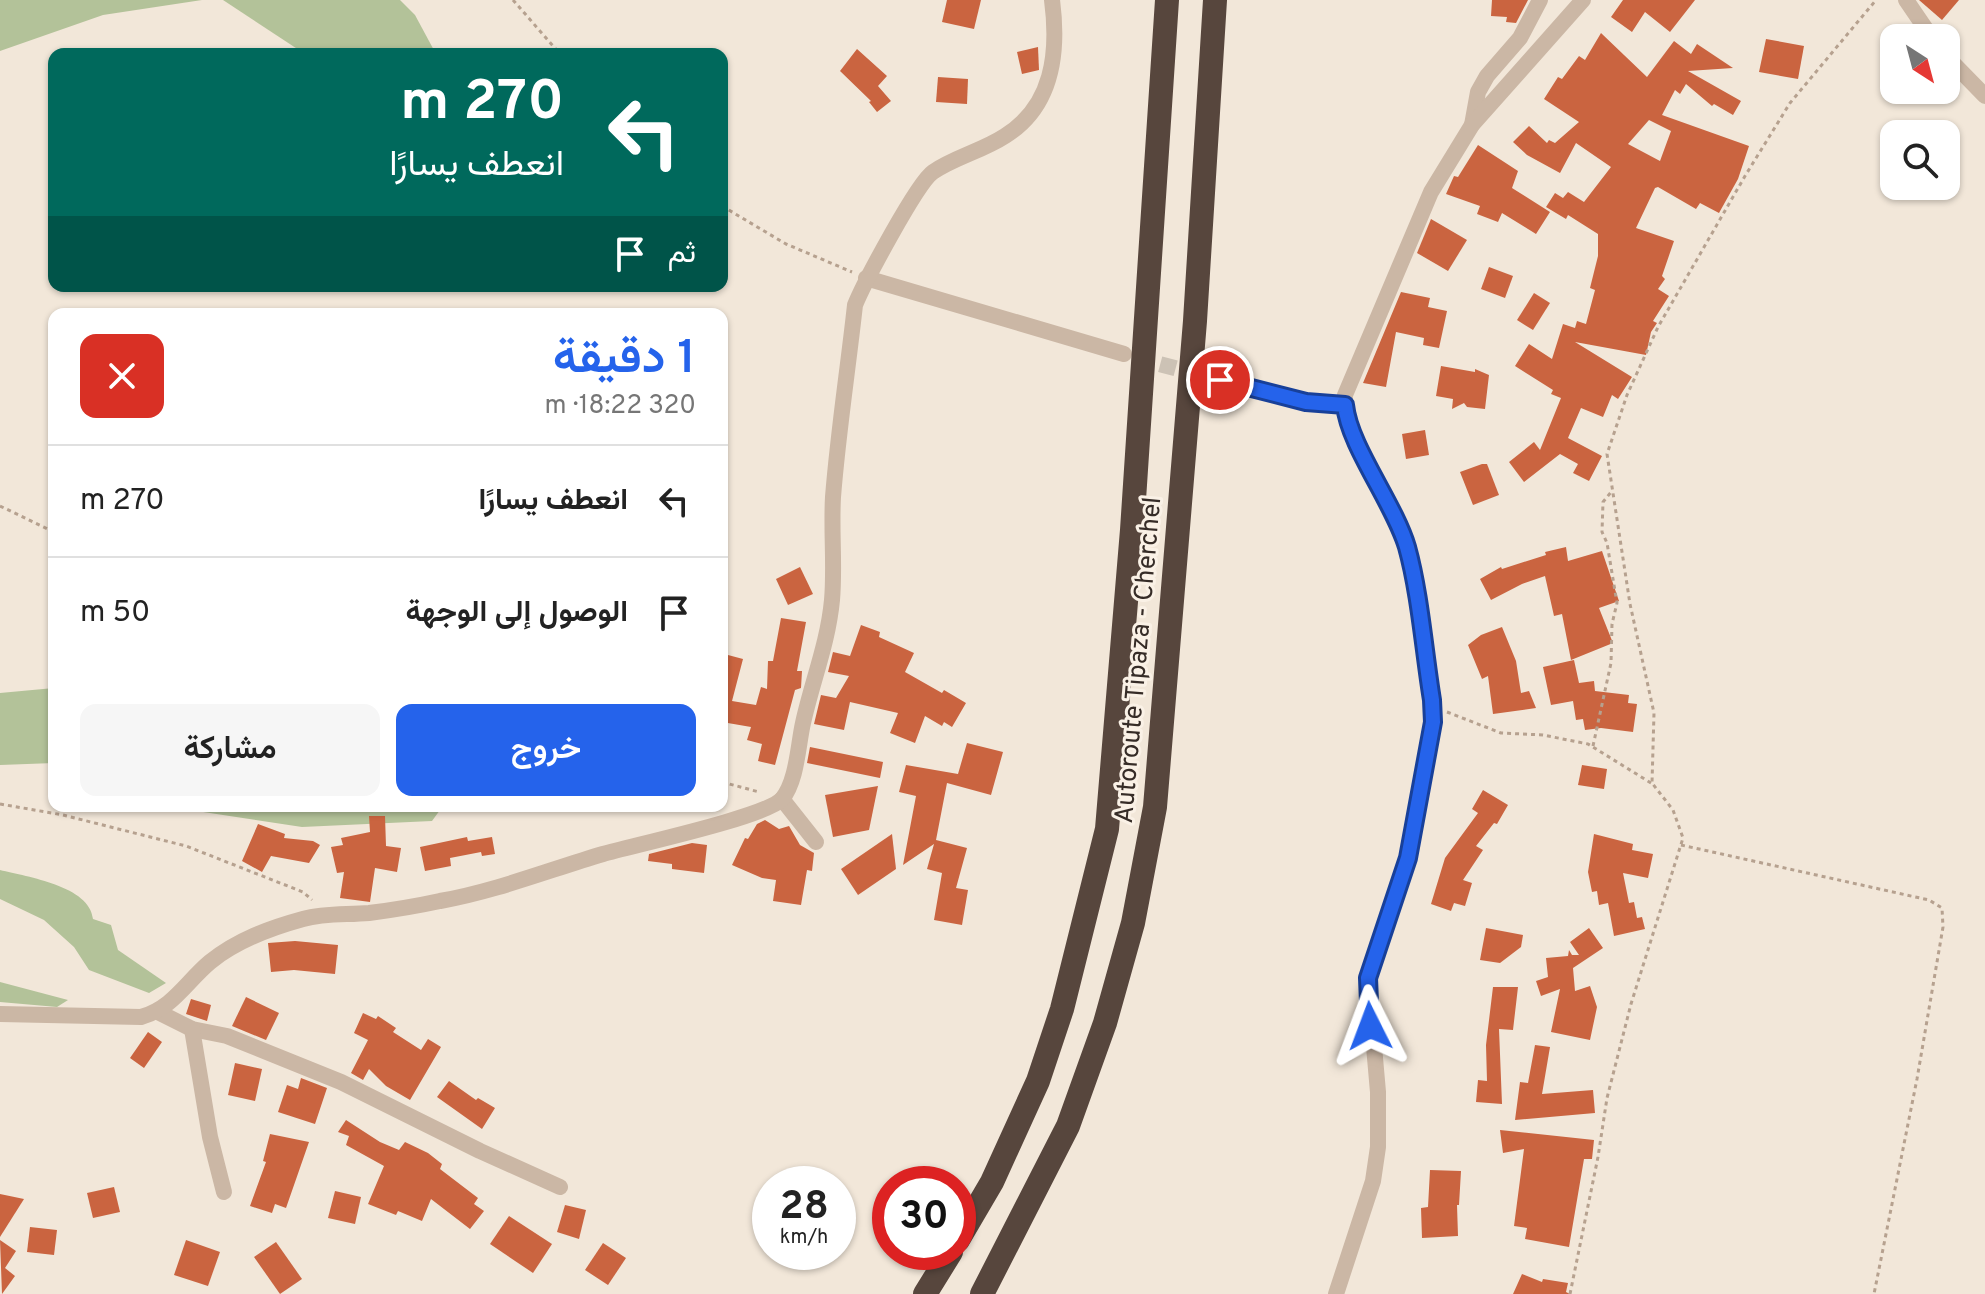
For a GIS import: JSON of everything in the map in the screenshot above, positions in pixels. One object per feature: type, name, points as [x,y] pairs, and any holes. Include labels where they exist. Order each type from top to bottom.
[{"type":"highway","name":"Autoroute Tipaza - Cherchel","points":[[976,1209],[992,1182],[1038,1081],[1062,1009],[1107,829],[1132,530],[1167,0]]},
{"type":"highway","name":"Autoroute Tipaza - Cherchel","points":[[983,1292],[1068,1126],[1105,1023],[1133,923],[1155,807],[1195,321],[1215,0]]},
{"type":"highway","points":[[925,1294],[940,1270]]},
{"type":"street","points":[[0,1014],[141,1017],[158,1012],[175,1000],[190,981],[236,943],[269,929],[326,913],[367,913],[508,885],[602,855],[725,822],[769,807],[782,799],[791,777],[807,705],[823,654],[832,600],[833,499],[855,305],[866,278],[931,173],[1005,136],[1035,112],[1053,64],[1052,0]]},
{"type":"street","points":[[1472,125],[1478,92],[1487,76],[1520,38],[1540,0]]},
{"type":"street","points":[[1336,1294],[1373,1181],[1378,1147],[1378,1092],[1368,978],[1408,858],[1425,780],[1433,706],[1407,548],[1382,488],[1363,455],[1345,405],[1345,395],[1431,192],[1472,125],[1583,0]]},
{"type":"street","points":[[1906,0],[1922,24]]},
{"type":"street","points":[[1960,70],[1985,96]]},
{"type":"street","points":[[866,278],[1124,354]]},
{"type":"street","points":[[1220,380],[1306,402],[1345,405]]},
{"type":"street","points":[[782,799],[816,842]]},
{"type":"street","points":[[158,1012],[192,1029],[227,1036],[341,1082],[560,1187]]},
{"type":"street","points":[[192,1029],[210,1137],[224,1192]]},
{"type":"path","points":[[513,0],[555,48]]},
{"type":"path","points":[[1570,1294],[1596,1170],[1607,1098],[1631,1004],[1683,838],[1678,819],[1652,783],[1654,713],[1630,604],[1607,454],[1627,395],[1658,327],[1790,103],[1876,0]]},
{"type":"path","points":[[728,210],[786,244],[866,278]]},
{"type":"path","points":[[1593,746],[1611,663],[1612,624],[1617,603],[1602,532],[1603,502],[1612,491]]},
{"type":"path","points":[[0,506],[48,529]]},
{"type":"path","points":[[1433,706],[1501,733],[1543,735],[1593,746],[1644,781],[1652,783]]},
{"type":"path","points":[[728,784],[782,799]]},
{"type":"path","points":[[0,804],[63,815],[186,846],[303,892],[326,913]]},
{"type":"path","points":[[1681,845],[1929,900],[1942,908],[1943,927],[1917,1079],[1874,1294]]},
{"type":"green space","points":[[0,0],[202,0],[103,15],[0,51]]},
{"type":"green space","points":[[223,0],[400,0],[415,15],[433,48],[296,48]]},
{"type":"green space","points":[[48,689],[48,763],[0,765],[0,693]]},
{"type":"green space","points":[[203,812],[439,812],[432,821],[302,827]]},
{"type":"green space","points":[[0,870],[56,885],[81,898],[93,919],[111,925],[118,950],[166,983],[149,993],[89,970],[74,947],[44,920],[0,899]]},
{"type":"green space","points":[[0,982],[68,1000],[57,1007],[0,1002]]},
{"type":"building","points":[[947,0],[981,0],[974,29],[942,22]]},
{"type":"building","points":[[1492,0],[1528,0],[1516,23],[1506,22],[1507,17],[1491,16]]},
{"type":"building","points":[[1623,0],[1695,0],[1670,32],[1645,12],[1632,32],[1611,17]]},
{"type":"building","points":[[1919,0],[1959,0],[1942,20]]},
{"type":"building","points":[[1601,33],[1647,77],[1674,41],[1691,54],[1697,44],[1733,68],[1688,71],[1741,101],[1733,115],[1714,104],[1712,106],[1686,84],[1680,94],[1675,90],[1662,115],[1749,146],[1738,179],[1719,213],[1700,203],[1696,209],[1655,188],[1636,228],[1674,241],[1662,276],[1665,279],[1658,289],[1669,296],[1653,321],[1657,323],[1651,332],[1646,355],[1575,342],[1632,377],[1618,399],[1612,395],[1603,417],[1581,408],[1568,438],[1602,456],[1589,481],[1573,473],[1578,464],[1560,454],[1524,482],[1509,462],[1534,442],[1540,450],[1561,398],[1551,394],[1553,390],[1515,366],[1529,344],[1552,359],[1563,324],[1575,328],[1577,321],[1586,324],[1595,290],[1590,288],[1598,256],[1598,234],[1568,215],[1566,219],[1546,207],[1555,193],[1563,198],[1568,192],[1584,202],[1611,167],[1576,143],[1560,173],[1527,155],[1513,142],[1529,126],[1547,143],[1549,140],[1555,143],[1579,122],[1544,99],[1558,77],[1562,79],[1579,56],[1585,60]],"holes":[[[1649,120],[1671,131],[1660,161],[1628,144]]]},
{"type":"building","points":[[1766,39],[1804,46],[1798,79],[1759,72]]},
{"type":"building","points":[[1038,47],[1039,70],[1022,74],[1017,52]]},
{"type":"building","points":[[857,49],[887,76],[878,86],[891,101],[877,112],[871,101],[840,71]]},
{"type":"building","points":[[938,77],[968,79],[967,104],[936,102]]},
{"type":"building","points":[[1478,145],[1518,171],[1512,188],[1550,212],[1536,234],[1502,213],[1498,222],[1477,214],[1480,206],[1446,194],[1454,176],[1458,177]]},
{"type":"building","points":[[1431,219],[1467,240],[1448,271],[1417,253]]},
{"type":"building","points":[[1489,267],[1513,276],[1505,298],[1481,289]]},
{"type":"building","points":[[1401,292],[1430,298],[1428,307],[1447,311],[1439,348],[1423,345],[1424,338],[1396,332],[1386,387],[1363,383]]},
{"type":"building","points":[[1534,293],[1550,303],[1533,330],[1517,320]]},
{"type":"building","points":[[1441,366],[1475,372],[1475,369],[1489,375],[1485,409],[1467,407],[1464,403],[1452,409],[1453,399],[1436,396]]},
{"type":"building","points":[[1425,430],[1429,455],[1406,459],[1402,434]]},
{"type":"building","points":[[1487,464],[1499,495],[1473,505],[1460,472]]},
{"type":"building","points":[[1566,547],[1568,561],[1602,551],[1619,601],[1599,608],[1613,643],[1571,660],[1562,614],[1554,616],[1545,576],[1491,600],[1480,579],[1501,567]]},
{"type":"building","points":[[800,567],[813,594],[788,605],[776,579]]},
{"type":"building","points":[[781,618],[806,622],[797,671],[802,671],[801,688],[795,690],[775,765],[758,761],[762,744],[747,740],[751,727],[728,723],[728,655],[743,659],[732,701],[756,705],[761,687],[767,689],[768,661],[773,661]]},
{"type":"building","points":[[861,625],[880,632],[879,637],[914,653],[905,672],[966,703],[952,727],[944,722],[942,726],[925,716],[915,743],[890,733],[898,713],[850,702],[844,730],[814,724],[821,695],[836,698],[849,676],[828,672],[833,652],[850,656]]},
{"type":"building","points":[[1502,627],[1516,661],[1521,693],[1529,691],[1536,708],[1493,714],[1488,676],[1482,679],[1468,645],[1481,635]]},
{"type":"building","points":[[1574,660],[1579,683],[1594,681],[1595,691],[1629,695],[1628,703],[1637,704],[1633,732],[1601,728],[1585,730],[1583,719],[1576,720],[1573,701],[1551,705],[1543,667]]},
{"type":"building","points":[[967,743],[1003,752],[991,795],[947,783],[936,840],[967,848],[956,888],[968,890],[962,925],[934,920],[942,873],[927,869],[934,844],[903,865],[916,796],[899,792],[906,765],[958,774]]},
{"type":"building","points":[[810,747],[883,762],[880,778],[807,763]]},
{"type":"building","points":[[1582,765],[1607,769],[1604,789],[1578,785]]},
{"type":"building","points":[[878,786],[869,830],[833,837],[825,795]]},
{"type":"building","points":[[1483,790],[1508,805],[1497,824],[1494,823],[1476,846],[1483,850],[1463,880],[1472,883],[1465,906],[1454,903],[1451,911],[1431,904],[1445,858],[1478,813],[1472,809]]},
{"type":"building","points":[[369,816],[385,816],[386,846],[401,848],[397,872],[375,868],[370,902],[340,898],[344,872],[337,873],[331,847],[343,845],[341,838],[370,832]]},
{"type":"building","points":[[765,820],[779,829],[789,826],[800,845],[814,853],[812,871],[807,870],[801,905],[773,901],[776,880],[762,878],[732,865],[745,838],[748,839],[757,824]]},
{"type":"building","points":[[258,824],[285,834],[284,838],[313,841],[320,845],[309,863],[271,856],[262,872],[242,861]]},
{"type":"building","points":[[892,834],[896,869],[858,895],[841,869]]},
{"type":"building","points":[[1594,834],[1633,844],[1632,850],[1653,854],[1648,878],[1623,873],[1629,903],[1634,902],[1637,918],[1642,917],[1645,929],[1614,936],[1608,903],[1599,905],[1597,891],[1592,892],[1588,872]]},
{"type":"building","points":[[467,837],[468,841],[492,837],[495,854],[482,856],[481,852],[450,858],[451,866],[425,871],[420,847]]},
{"type":"building","points":[[692,843],[707,845],[704,873],[672,869],[672,864],[648,861],[649,854]]},
{"type":"building","points":[[1486,928],[1523,935],[1521,947],[1500,963],[1480,960]]},
{"type":"building","points":[[1589,928],[1603,948],[1573,968],[1575,991],[1590,986],[1597,1007],[1590,1040],[1551,1032],[1560,989],[1541,996],[1536,981],[1548,977],[1546,958],[1568,956],[1569,950],[1572,955],[1579,955],[1570,942]]},
{"type":"building","points":[[295,941],[338,945],[335,974],[294,970],[271,972],[268,943]]},
{"type":"building","points":[[1493,987],[1518,987],[1513,1030],[1499,1029],[1502,1104],[1476,1102],[1478,1080],[1487,1081],[1486,1045]]},
{"type":"building","points":[[246,997],[279,1013],[266,1040],[232,1026]]},
{"type":"building","points":[[191,999],[211,1005],[207,1021],[186,1014]]},
{"type":"building","points":[[363,1013],[376,1019],[378,1016],[396,1028],[393,1032],[421,1050],[428,1039],[441,1047],[410,1100],[386,1086],[369,1069],[363,1080],[351,1073],[368,1040],[354,1033]]},
{"type":"building","points":[[148,1032],[162,1042],[144,1068],[130,1058]]},
{"type":"building","points":[[1535,1045],[1550,1047],[1542,1094],[1593,1090],[1595,1113],[1515,1120],[1520,1082],[1528,1083]]},
{"type":"building","points":[[235,1063],[262,1069],[255,1101],[228,1095]]},
{"type":"building","points":[[301,1078],[327,1088],[315,1124],[278,1112],[287,1085],[298,1089]]},
{"type":"building","points":[[449,1081],[476,1100],[478,1098],[495,1108],[482,1129],[437,1097]]},
{"type":"building","points":[[346,1120],[399,1150],[405,1142],[428,1153],[442,1164],[440,1169],[478,1198],[474,1204],[484,1211],[470,1229],[431,1199],[422,1221],[368,1204],[384,1166],[346,1145],[349,1136],[338,1132]]},
{"type":"building","points":[[1500,1130],[1594,1140],[1592,1159],[1584,1159],[1569,1247],[1525,1239],[1527,1228],[1514,1226],[1524,1149],[1503,1153]]},
{"type":"building","points":[[270,1134],[309,1142],[286,1208],[275,1204],[272,1213],[250,1206],[266,1162],[263,1161]]},
{"type":"building","points":[[1430,1170],[1461,1171],[1457,1205],[1458,1236],[1422,1238],[1421,1208],[1428,1207]]},
{"type":"building","points":[[114,1187],[120,1212],[93,1218],[87,1193]]},
{"type":"building","points":[[335,1191],[361,1197],[355,1224],[328,1218]]},
{"type":"building","points":[[0,1194],[24,1199],[0,1237]]},
{"type":"building","points":[[565,1205],[586,1210],[579,1239],[557,1232]]},
{"type":"building","points":[[509,1216],[552,1244],[533,1273],[490,1244]]},
{"type":"building","points":[[30,1227],[57,1230],[54,1255],[27,1252]]},
{"type":"building","points":[[0,1240],[16,1251],[5,1268],[15,1276],[2,1294]]},
{"type":"building","points":[[186,1240],[220,1252],[208,1286],[174,1275]]},
{"type":"building","points":[[276,1242],[302,1279],[280,1294],[254,1257]]},
{"type":"building","points":[[603,1243],[626,1258],[608,1285],[585,1270]]},
{"type":"building","points":[[1522,1274],[1542,1282],[1543,1279],[1568,1283],[1566,1292],[1570,1294],[1513,1294]]},
{"type":"tunnel","points":[[1137,358],[1220,380]]},
{"type":"route","points":[[1220,380],[1306,402],[1345,405],[1363,455],[1382,488],[1407,548],[1433,722],[1425,780],[1408,858],[1368,978],[1370,1026]]}]
